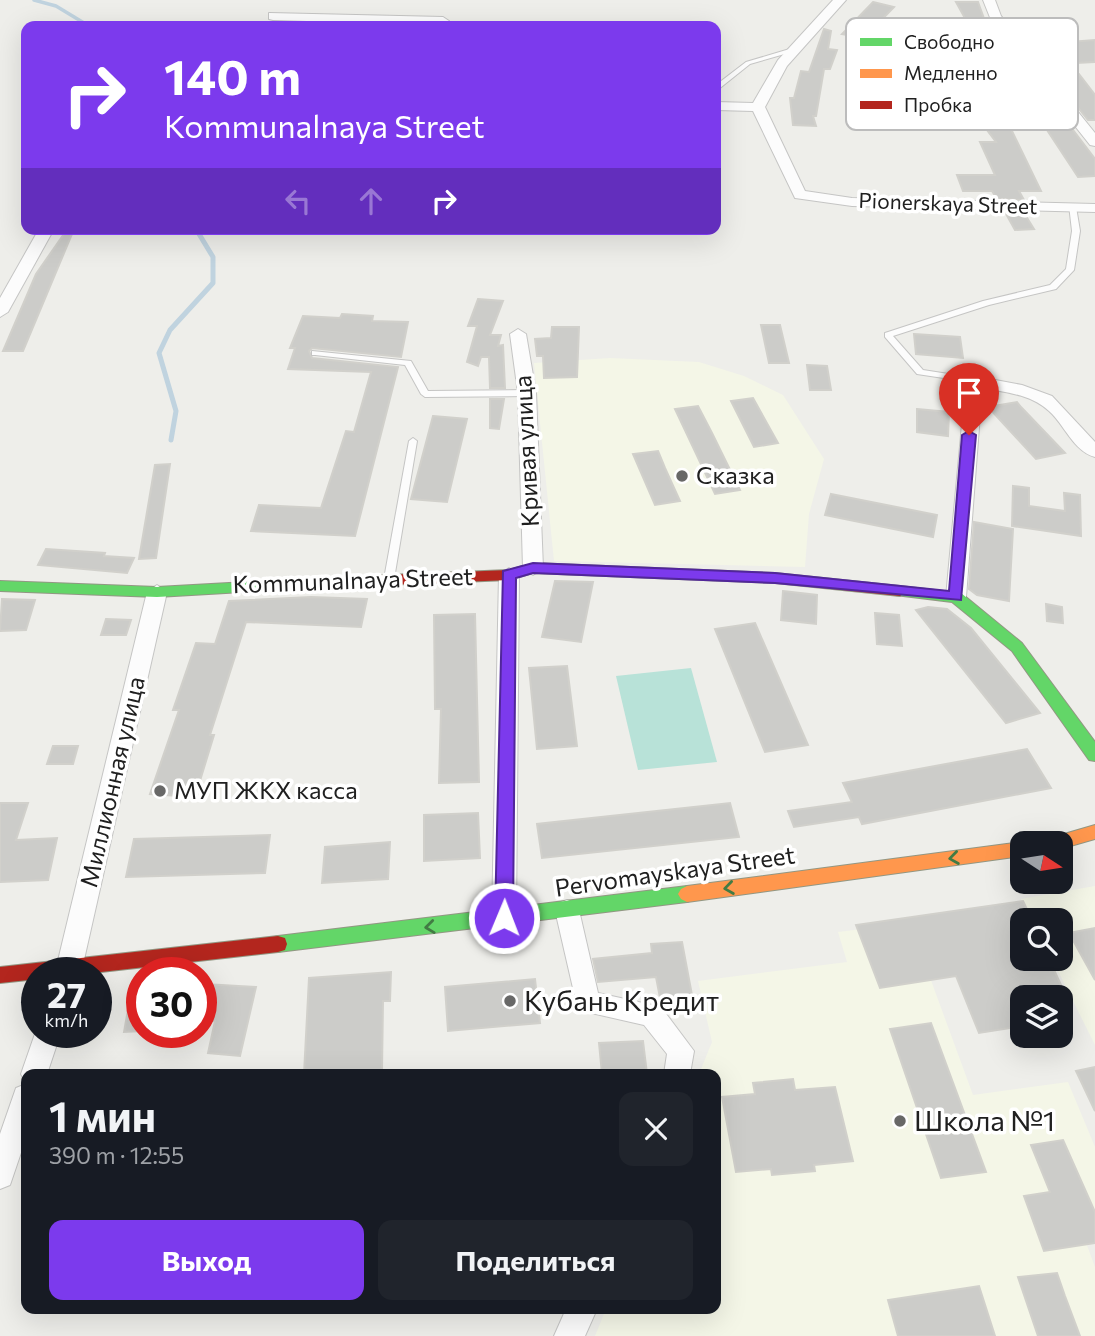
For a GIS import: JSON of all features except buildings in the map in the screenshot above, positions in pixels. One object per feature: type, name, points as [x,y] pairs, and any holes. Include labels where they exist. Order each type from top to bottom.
[{"type":"street","points":[[721,106],[758,107],[763,91],[793,50],[840,0]]},
{"type":"street","points":[[989,0],[996,18]]},
{"type":"street","points":[[273,16],[443,19]]},
{"type":"street","name":"Pionerskaya Street","points":[[758,107],[800,195],[852,202],[1095,208]]},
{"type":"street","points":[[1078,121],[1095,142]]},
{"type":"street","points":[[0,312],[44,235]]},
{"type":"street","name":"Кривая улица","points":[[518,334],[527,393],[533,568]]},
{"type":"street","points":[[1095,451],[1082,443],[1055,407],[1041,397],[974,381],[956,597],[1017,647],[1095,755]]},
{"type":"street","name":"Kommunalnaya Street","points":[[0,586],[157,592],[509,575],[533,568],[775,578],[956,597]]},
{"type":"street","points":[[504,918],[509,575]]},
{"type":"street","name":"Миллионная улица","points":[[71,957],[157,592]]},
{"type":"street","points":[[1073,838],[1095,832]]},
{"type":"street","name":"Pervomayskaya Street","points":[[112,966],[504,918],[1010,851]]},
{"type":"street","points":[[566,910],[587,1002],[652,1015],[681,1051],[678,1069]]},
{"type":"street","name":"Pervomayskaya Street","points":[[0,975],[21,974]]},
{"type":"street","points":[[36,1069],[43,1048]]},
{"type":"street","points":[[0,1175],[21,1112]]},
{"type":"street","points":[[569,1336],[580,1314]]},
{"type":"lane","points":[[721,85],[748,63],[793,50]]},
{"type":"lane","points":[[974,381],[920,372],[888,335],[986,303],[1053,287],[1070,270],[1076,231],[1072,207]]},
{"type":"lane","points":[[315,353],[408,363],[425,394],[527,393]]},
{"type":"lane","points":[[389,579],[413,441]]},
{"type":"shaded area","name":"Сказка","points":[[610,358],[699,362],[744,376],[783,395],[824,459],[809,514],[805,567],[554,561],[534,363]]},
{"type":"shaded area","points":[[691,668],[717,762],[638,770],[616,676]]},
{"type":"shaded area","points":[[1095,886],[1095,1045],[1073,1001],[1073,985],[1065,985],[1058,971],[1073,971],[1073,908],[1026,908],[1021,899],[1049,894],[1073,894],[1073,890]]},
{"type":"shaded area","name":"Школа №1","points":[[910,923],[973,1095],[1068,1082],[1095,1147],[1095,1238],[1085,1240],[1095,1267],[1095,1336],[595,1336],[604,1314],[721,1314],[721,1069],[701,1069],[712,1042],[698,981],[847,962],[838,932]]},
{"type":"waterway","points":[[34,0],[56,6],[81,21]]},
{"type":"waterway","points":[[171,440],[176,411],[159,353],[170,330],[213,283],[213,257],[200,235]]},
{"type":"traffic: fast","points":[[0,586],[157,592],[338,582]]},
{"type":"traffic: fast","points":[[900,591],[956,597],[1017,647],[1095,755]]},
{"type":"traffic: fast","points":[[278,944],[687,894]]},
{"type":"traffic: slow","points":[[1073,838],[1095,832]]},
{"type":"traffic: slow","points":[[687,894],[1010,851]]},
{"type":"traffic: jam","points":[[338,582],[509,575],[533,568],[775,578],[900,591]]},
{"type":"traffic: jam","points":[[0,975],[278,944]]},
{"type":"place","name":"Сказка","points":[[682,476]]},
{"type":"place","name":"МУП ЖКХ касса","points":[[160,791]]},
{"type":"place","name":"Кубань Кредит","points":[[510,1001]]},
{"type":"place","name":"Школа №1","points":[[900,1121]]},
{"type":"route","points":[[504,918],[509,575],[533,568],[775,578],[956,597],[969,435]]}]
